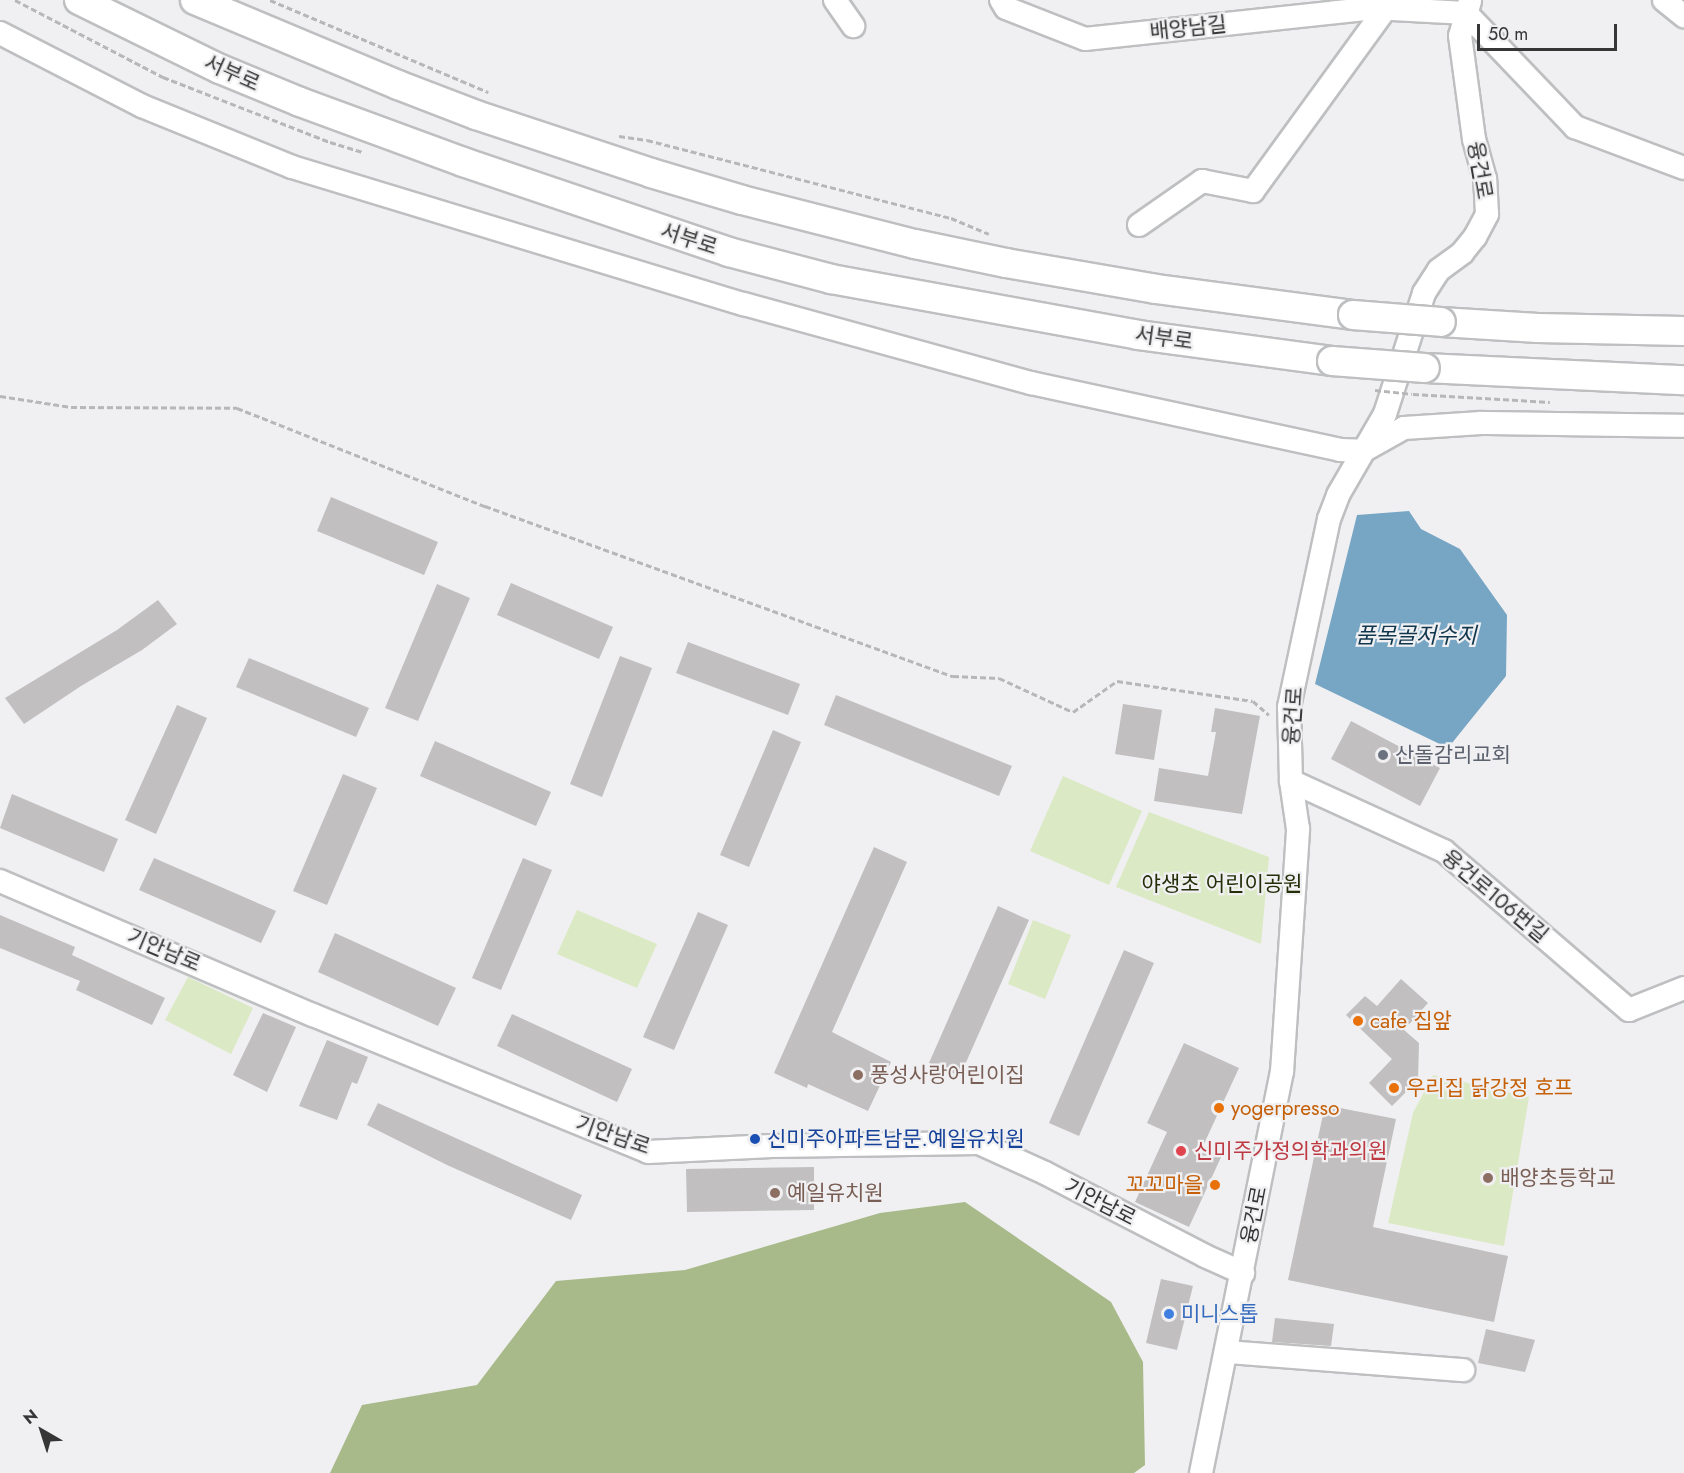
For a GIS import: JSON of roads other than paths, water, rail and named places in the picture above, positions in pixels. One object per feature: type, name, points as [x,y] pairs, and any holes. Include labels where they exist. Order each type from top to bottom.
[{"type":"main road","name":"서부로","points":[[79,0],[220,69],[311,106],[463,162],[729,252],[831,279],[1138,335],[1332,361],[1425,368],[1684,380]]},
{"type":"main road","points":[[195,0],[398,86],[620,163],[742,200],[915,244],[1156,289],[1353,315],[1550,328],[1684,331]]},
{"type":"street","points":[[835,0],[853,26]]},
{"type":"street","name":"배양남길","points":[[1001,0],[1006,8],[1085,39],[1385,9],[1468,7]]},
{"type":"street","points":[[1664,0],[1684,16]]},
{"type":"street","points":[[1468,7],[1575,127],[1684,168]]},
{"type":"street","name":"융건로","points":[[1202,1473],[1283,1062],[1288,1010],[1286,974],[1298,829],[1291,781],[1289,707],[1329,519],[1338,495],[1385,414],[1424,293],[1439,270],[1462,253],[1475,237],[1487,214],[1485,179],[1474,139],[1461,36],[1468,7]]},
{"type":"street","points":[[1139,225],[1202,181],[1253,191],[1385,9]]},
{"type":"street","points":[[0,33],[142,106],[292,167],[744,304],[1031,383],[1340,450],[1362,451],[1404,428],[1482,423],[1684,426]]},
{"type":"street","name":"융건로106번길","points":[[1291,781],[1444,851],[1629,1010],[1684,988]]},
{"type":"street","name":"기안남로","points":[[0,881],[313,1015],[648,1152],[772,1146],[979,1143],[1045,1173],[1205,1256],[1243,1273]]},
{"type":"street","points":[[1227,1352],[1463,1370]]},
{"type":"water","name":"품목골저수지","points":[[1409,511],[1421,529],[1460,549],[1507,615],[1506,676],[1448,748],[1315,684],[1357,515]]},
{"type":"place","name":"산돌감리교회","points":[[1383,755]]},
{"type":"place","name":"cafe 집앞","points":[[1358,1021]]},
{"type":"place","name":"풍성사랑어린이집","points":[[858,1075]]},
{"type":"place","name":"우리집 닭강정 호프","points":[[1394,1088]]},
{"type":"place","name":"yogerpresso","points":[[1219,1108]]},
{"type":"place","name":"신미주아파트남문.예일유치원","points":[[755,1139]]},
{"type":"place","name":"신미주가정의학과의원","points":[[1181,1151]]},
{"type":"place","name":"배양초등학교","points":[[1488,1178]]},
{"type":"place","name":"꼬꼬마을","points":[[1215,1185]]},
{"type":"place","name":"예일유치원","points":[[775,1193]]},
{"type":"place","name":"미니스톱","points":[[1169,1314]]},
{"type":"park label","name":"야생초 어린이공원","points":[[1222,884]]}]
